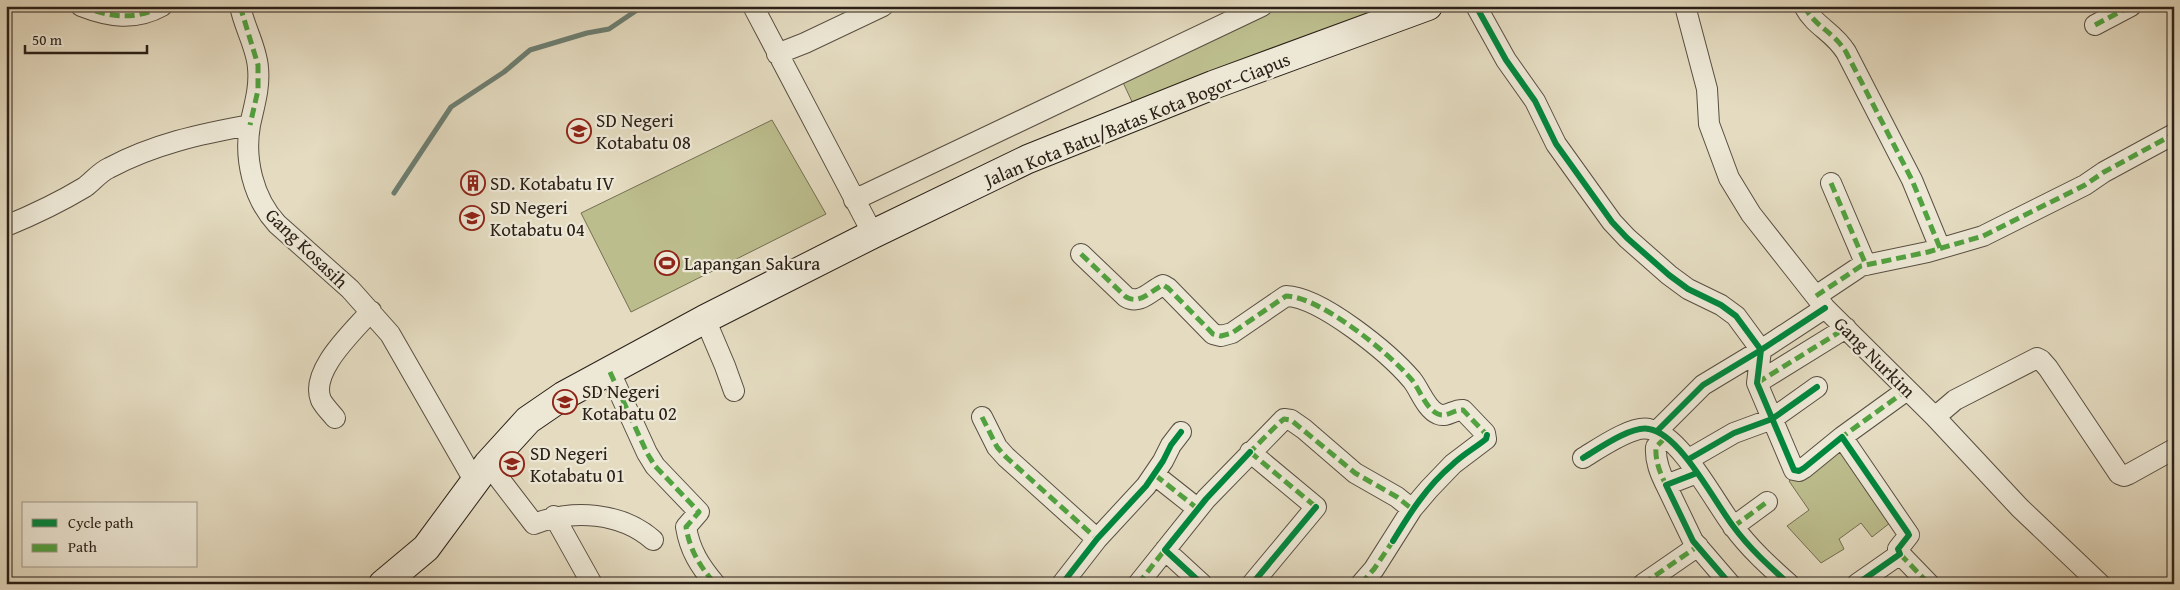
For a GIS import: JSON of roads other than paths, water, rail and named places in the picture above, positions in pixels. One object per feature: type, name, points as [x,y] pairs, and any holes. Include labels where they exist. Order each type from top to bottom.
[{"type":"main road","name":"Jalan Kota Batu/Batas Kota Bogor–Ciapus","points":[[383,584],[426,548],[481,473],[528,420],[564,396],[704,320],[873,234],[1028,159],[1213,85],[1428,6]]},
{"type":"street","points":[[81,6],[94,11],[123,17],[144,14],[162,6]]},
{"type":"street","name":"Gang Kosasih","points":[[240,6],[258,65],[258,90],[247,143],[260,200],[268,214],[332,272],[371,311],[390,334],[403,357],[481,473],[534,524],[554,516]]},
{"type":"street","points":[[753,6],[873,234]]},
{"type":"street","points":[[777,54],[795,48],[883,6]]},
{"type":"street","points":[[854,200],[1262,6]]},
{"type":"street","points":[[1476,6],[1506,60],[1535,101],[1556,144],[1612,222],[1627,238],[1669,275],[1688,289],[1721,305],[1736,316],[1761,350],[1757,384],[1794,470],[1800,471],[1842,437],[1907,390]]},
{"type":"street","name":"Gang Nurkim","points":[[1685,6],[1707,89],[1709,124],[1728,178],[1751,214],[1820,302],[1935,417],[2020,508],[2100,584]]},
{"type":"street","points":[[1804,6],[1816,24],[1834,36],[1846,52],[1912,180],[1940,248]]},
{"type":"street","points":[[2095,25],[2132,6]]},
{"type":"street","points":[[6,226],[86,186],[106,169],[132,156],[195,135],[250,125]]},
{"type":"street","points":[[1730,584],[1698,546],[1659,471],[1656,456],[1656,447],[1661,435],[1703,385],[1761,350],[1820,302],[1856,268],[1983,236],[2085,185],[2104,172],[2172,138]]},
{"type":"street","points":[[1831,183],[1866,266]]},
{"type":"street","points":[[1081,254],[1126,297],[1132,300],[1140,299],[1163,285],[1213,334],[1221,336],[1232,333],[1276,300],[1286,296],[1296,296],[1327,311],[1359,333],[1399,366],[1413,382],[1432,410],[1438,415],[1445,416],[1458,409],[1468,413],[1486,433],[1486,439],[1453,464],[1412,508],[1374,569],[1361,584]]},
{"type":"street","points":[[336,418],[321,400],[319,386],[332,355],[371,311]]},
{"type":"street","points":[[704,320],[734,391]]},
{"type":"street","points":[[1757,384],[1846,328]]},
{"type":"street","points":[[1935,417],[1955,400],[2037,358],[2048,368],[2119,474],[2124,476],[2129,474],[2174,449]]},
{"type":"street","points":[[610,372],[647,453],[656,466],[699,512],[686,527],[689,544],[698,563],[715,584]]},
{"type":"street","points":[[1666,485],[1734,433],[1772,419],[1817,387]]},
{"type":"street","points":[[982,417],[997,447],[1006,457],[1097,539]]},
{"type":"street","points":[[1138,584],[1206,498],[1284,419],[1291,420],[1355,473],[1397,497],[1412,508]]},
{"type":"street","points":[[1583,458],[1640,428],[1650,428],[1661,435],[1693,466],[1733,527],[1761,558],[1789,584]]},
{"type":"street","points":[[1062,584],[1097,539],[1155,474],[1171,445],[1182,432]]},
{"type":"street","points":[[1842,437],[1908,533],[1909,536],[1898,549],[1900,554],[1929,584]]},
{"type":"street","points":[[1250,452],[1316,507],[1252,584]]},
{"type":"street","points":[[1155,474],[1198,509]]},
{"type":"street","points":[[1733,527],[1767,502]]},
{"type":"street","points":[[592,584],[554,516],[601,515],[611,520],[631,524],[653,540]]},
{"type":"street","points":[[1643,584],[1698,546]]},
{"type":"street","points":[[1164,550],[1202,584]]},
{"type":"street","points":[[1857,584],[1900,554]]},
{"type":"waterway","points":[[394,193],[451,107],[504,72],[530,50],[587,33],[609,29],[643,6]]},
{"type":"place","name":"SD Negeri Kotabatu 08","points":[[579,131]]},
{"type":"place","name":"SD. Kotabatu IV","points":[[473,183]]},
{"type":"place","name":"SD Negeri Kotabatu 04","points":[[472,218]]},
{"type":"place","name":"Lapangan Sakura","points":[[667,263]]},
{"type":"place","name":"SD Negeri Kotabatu 02","points":[[565,402]]},
{"type":"place","name":"SD Negeri Kotabatu 01","points":[[512,464]]}]
